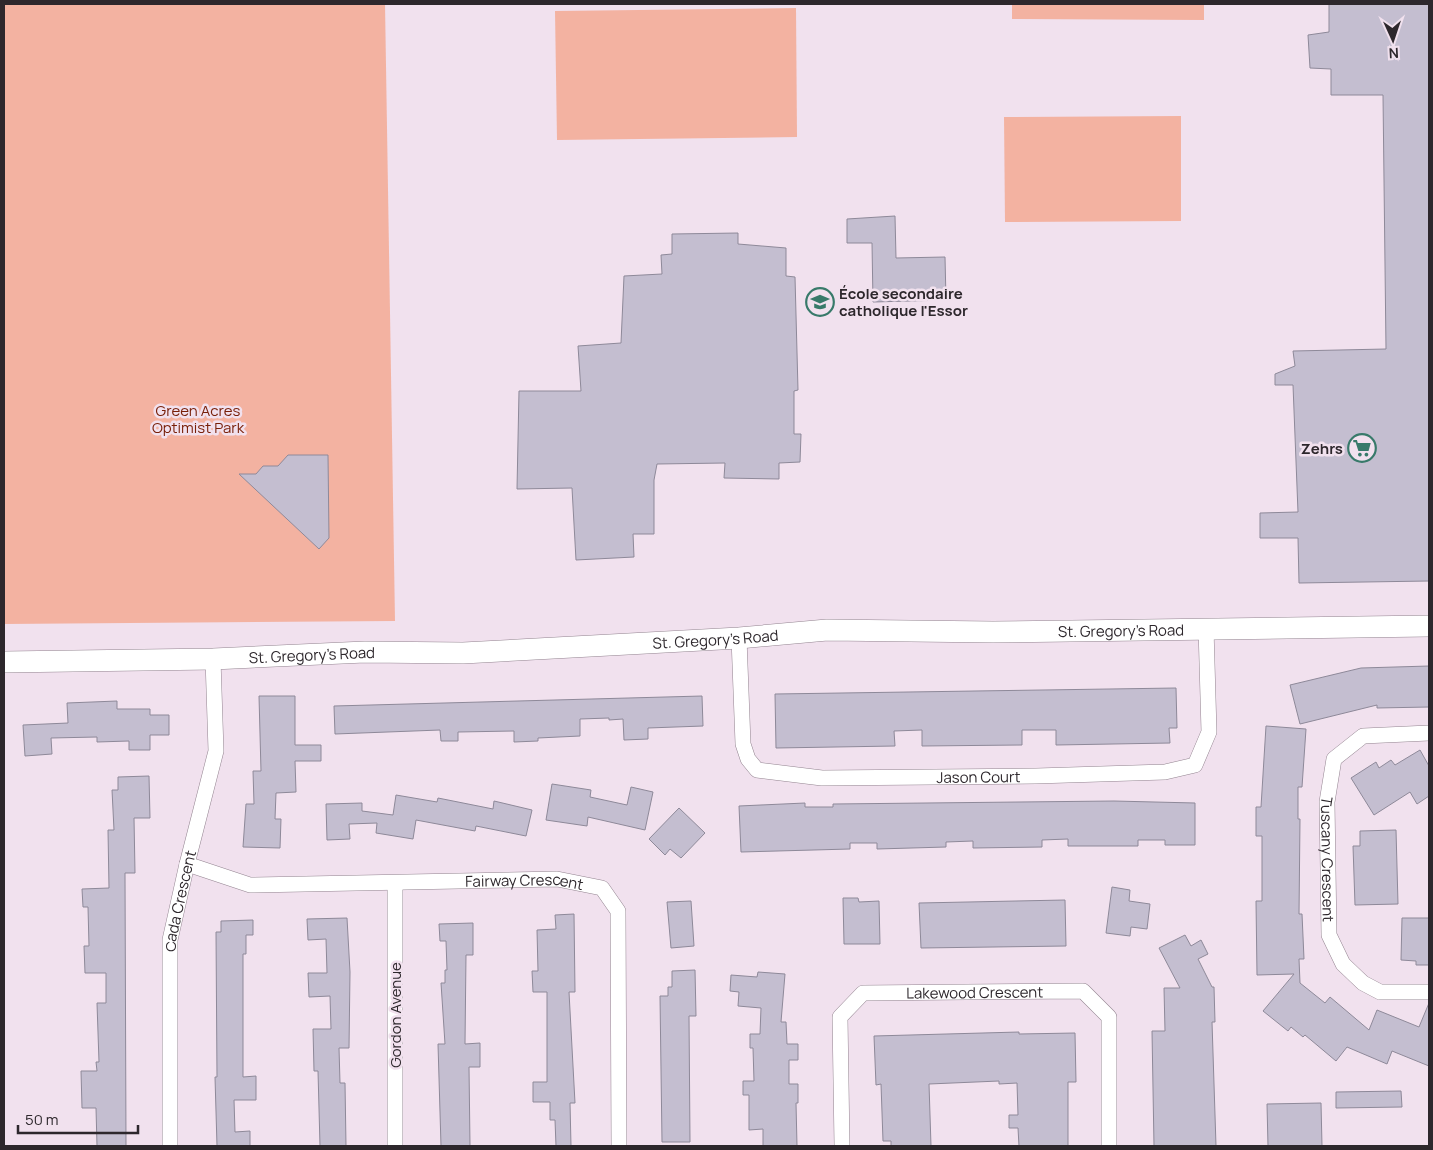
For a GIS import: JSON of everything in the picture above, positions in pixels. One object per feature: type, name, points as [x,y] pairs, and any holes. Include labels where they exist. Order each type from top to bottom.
[{"type":"street","name":"St. Gregory's Road","points":[[4,662],[213,659],[365,652],[463,652],[739,638],[827,630],[993,632],[1429,626]]},
{"type":"street","name":"Jason Court","points":[[739,638],[743,744],[748,759],[757,770],[822,778],[1036,776],[1165,772],[1195,765],[1209,732],[1206,628]]},
{"type":"street","name":"Cada Crescent","points":[[170,1146],[170,940],[216,751],[213,659]]},
{"type":"street","name":"Tuscany Crescent","points":[[1429,733],[1363,736],[1334,759],[1327,802],[1326,856],[1329,935],[1343,964],[1363,983],[1380,992],[1429,992]]},
{"type":"street","name":"Fairway Crescent","points":[[187,864],[250,885],[557,879],[602,888],[618,911],[619,1146]]},
{"type":"street","name":"Gordon Avenue","points":[[395,883],[395,1146]]},
{"type":"street","name":"Lakewood Crescent","points":[[842,1146],[840,1018],[863,993],[1083,991],[1110,1017],[1109,1146]]},
{"type":"green space","name":"Green Acres Optimist Park","points":[[4,4],[385,4],[395,621],[4,624]]},
{"type":"green space","points":[[1012,4],[1204,4],[1204,20],[1012,19]]},
{"type":"green space","points":[[796,8],[797,137],[557,140],[555,11]]},
{"type":"green space","points":[[1181,116],[1181,221],[1005,222],[1004,117]]},
{"type":"building","name":"Zehrs","points":[[1329,4],[1429,4],[1429,581],[1299,583],[1298,538],[1260,538],[1260,513],[1298,512],[1293,385],[1275,385],[1275,374],[1295,366],[1293,351],[1386,349],[1383,95],[1331,95],[1331,69],[1310,68],[1308,35],[1329,32]]},
{"type":"building","points":[[895,216],[896,258],[945,257],[946,300],[873,302],[872,243],[847,243],[847,219]]},
{"type":"building","points":[[738,233],[738,244],[786,248],[786,276],[795,277],[798,390],[794,391],[794,434],[801,434],[800,462],[779,463],[779,479],[724,478],[725,463],[657,464],[654,480],[654,534],[633,534],[634,557],[576,560],[572,488],[517,489],[519,391],[581,391],[578,346],[621,343],[624,276],[662,274],[661,255],[672,254],[672,234]]},
{"type":"building","points":[[288,455],[328,455],[329,538],[319,549],[239,474],[256,474],[263,466],[278,466]]},
{"type":"building","points":[[1429,666],[1429,707],[1377,708],[1377,705],[1300,724],[1290,685],[1361,668]]},
{"type":"building","points":[[1176,688],[1177,728],[1169,728],[1170,743],[1056,745],[1056,730],[1022,730],[1022,745],[922,746],[922,730],[894,731],[895,746],[776,748],[775,694]]},
{"type":"building","points":[[259,696],[295,696],[295,745],[321,745],[321,761],[295,761],[296,792],[276,793],[275,819],[281,819],[280,848],[243,847],[246,804],[254,804],[253,771],[261,771]]},
{"type":"building","points":[[702,696],[703,726],[648,728],[648,739],[624,740],[623,719],[609,720],[609,718],[580,719],[580,736],[538,738],[538,741],[514,742],[514,731],[458,732],[458,741],[441,741],[440,730],[335,734],[334,706]]},
{"type":"building","points":[[117,701],[117,709],[150,709],[150,715],[169,715],[169,735],[150,735],[150,750],[129,750],[129,741],[97,742],[97,737],[51,738],[52,754],[25,756],[23,725],[68,723],[67,703]]},
{"type":"building","points":[[1266,726],[1306,729],[1302,787],[1298,787],[1298,819],[1300,819],[1299,914],[1302,914],[1304,959],[1299,959],[1300,983],[1325,1003],[1330,997],[1369,1030],[1377,1010],[1419,1027],[1429,1003],[1429,1066],[1392,1051],[1387,1064],[1347,1047],[1336,1061],[1305,1035],[1303,1037],[1291,1027],[1288,1031],[1263,1011],[1294,974],[1257,975],[1256,901],[1262,901],[1262,836],[1256,836],[1256,807],[1261,807]]},
{"type":"building","points":[[1420,750],[1429,766],[1429,796],[1417,804],[1410,792],[1374,815],[1351,778],[1376,762],[1379,768],[1391,760],[1395,765]]},
{"type":"building","points":[[149,776],[150,818],[134,818],[135,873],[125,873],[126,1146],[97,1146],[96,1108],[82,1108],[81,1071],[97,1071],[96,1062],[99,1062],[97,1003],[106,1003],[106,973],[85,973],[84,946],[89,946],[88,907],[83,907],[82,889],[109,888],[108,830],[114,830],[112,790],[118,790],[118,777]]},
{"type":"building","points":[[552,784],[591,790],[590,797],[627,805],[631,787],[653,792],[645,830],[588,817],[587,826],[546,820]]},
{"type":"building","points":[[396,795],[437,802],[438,798],[493,809],[494,801],[532,810],[526,836],[476,826],[475,831],[416,820],[413,839],[376,833],[377,823],[349,824],[350,839],[327,840],[326,804],[362,803],[362,811],[393,815]]},
{"type":"building","points":[[1114,801],[1195,803],[1195,845],[1165,845],[1165,840],[1138,840],[1138,846],[1068,846],[1068,839],[1042,840],[1042,847],[973,848],[973,841],[946,842],[946,847],[877,849],[877,843],[850,843],[850,849],[741,852],[739,806],[805,803],[805,807],[833,807],[833,804]]},
{"type":"building","points":[[679,808],[705,833],[681,858],[670,849],[665,855],[649,839]]},
{"type":"building","points":[[1396,830],[1398,904],[1355,905],[1353,846],[1360,846],[1360,831]]},
{"type":"building","points":[[1112,887],[1130,890],[1129,901],[1150,904],[1147,929],[1131,927],[1130,936],[1106,933]]},
{"type":"building","points":[[843,898],[858,898],[859,902],[879,901],[880,944],[844,944]]},
{"type":"building","points":[[1065,900],[1066,946],[921,948],[919,903]]},
{"type":"building","points":[[691,901],[694,946],[671,948],[667,902]]},
{"type":"building","points":[[574,914],[575,992],[569,992],[575,1103],[570,1103],[571,1146],[556,1146],[555,1120],[550,1120],[550,1102],[533,1102],[533,1082],[547,1082],[547,992],[533,992],[532,971],[538,971],[537,930],[556,929],[555,915]]},
{"type":"building","points":[[347,918],[350,972],[349,1048],[339,1048],[340,1083],[345,1083],[346,1146],[320,1146],[318,1071],[314,1071],[313,1029],[331,1029],[330,996],[309,997],[308,973],[327,973],[326,939],[308,940],[307,919]]},
{"type":"building","points":[[1402,918],[1429,918],[1429,965],[1416,965],[1416,961],[1401,960]]},
{"type":"building","points":[[253,920],[253,935],[246,935],[246,954],[243,954],[243,1077],[256,1076],[256,1100],[234,1100],[235,1132],[250,1131],[250,1146],[217,1146],[215,1077],[217,1077],[216,932],[221,932],[221,921]]},
{"type":"building","points":[[473,923],[473,955],[466,955],[465,1044],[480,1043],[480,1067],[469,1067],[470,1146],[441,1146],[438,1044],[445,1044],[441,983],[445,983],[445,970],[447,970],[446,941],[440,941],[439,924]]},
{"type":"building","points":[[1185,935],[1191,946],[1201,940],[1208,954],[1198,959],[1212,987],[1214,987],[1215,1022],[1212,1022],[1216,1146],[1154,1146],[1152,1031],[1165,1031],[1164,988],[1180,988],[1159,948]]},
{"type":"building","points":[[695,970],[696,1016],[689,1016],[690,1142],[662,1142],[660,996],[668,996],[668,987],[672,987],[672,971]]},
{"type":"building","points":[[758,972],[785,974],[781,1022],[786,1022],[787,1044],[798,1044],[798,1060],[789,1060],[789,1084],[798,1084],[798,1103],[796,1103],[797,1146],[763,1146],[763,1129],[749,1130],[749,1095],[743,1095],[743,1081],[754,1081],[753,1048],[750,1048],[750,1034],[760,1034],[761,1008],[738,1006],[739,992],[730,991],[731,975],[757,977]]},
{"type":"building","points":[[1019,1032],[1019,1034],[1075,1033],[1076,1082],[1068,1082],[1068,1146],[1019,1146],[1018,1128],[1009,1128],[1009,1115],[1018,1115],[1017,1083],[999,1084],[999,1081],[929,1084],[931,1146],[891,1146],[891,1141],[883,1141],[881,1084],[876,1085],[874,1036]]},
{"type":"building","points":[[1401,1091],[1402,1107],[1336,1108],[1336,1092]]},
{"type":"building","points":[[1321,1103],[1322,1146],[1268,1146],[1267,1104]]},
{"type":"place","name":"École secondaire catholique l'Essor","points":[[820,302]]},
{"type":"place","name":"Zehrs","points":[[1362,448]]}]
